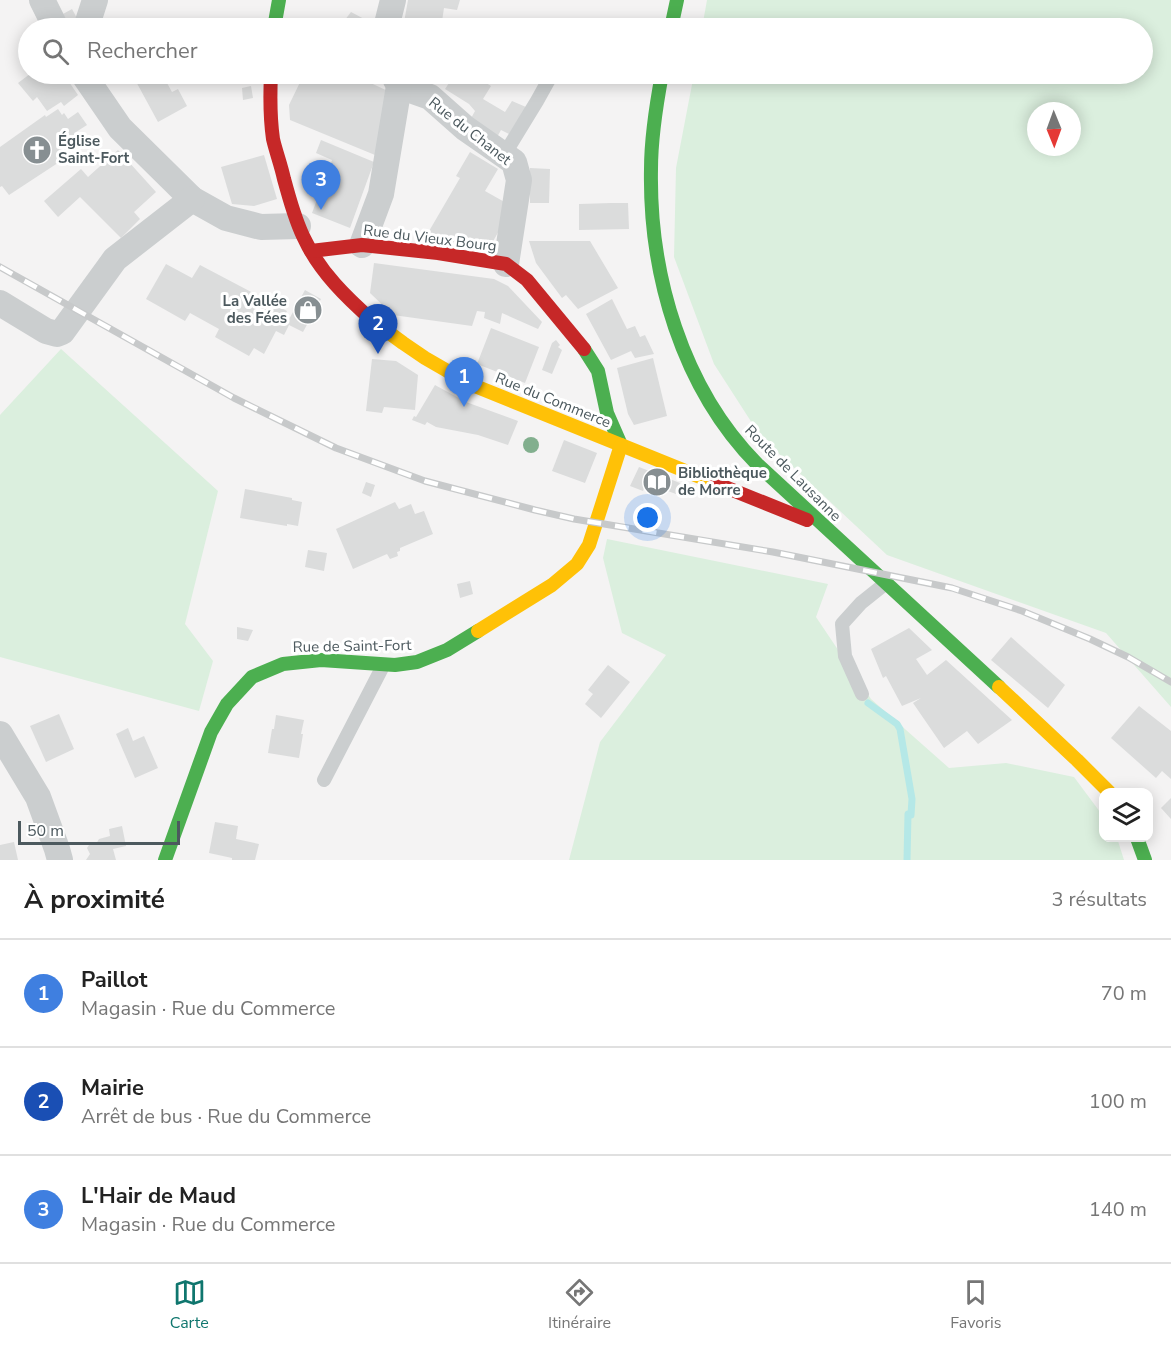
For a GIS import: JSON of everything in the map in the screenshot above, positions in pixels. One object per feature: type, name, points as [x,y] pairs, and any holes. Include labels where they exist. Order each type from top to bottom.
[{"type":"street","points":[[42,0],[51,18]]},
{"type":"street","points":[[89,18],[95,0]]},
{"type":"street","points":[[276,18],[279,0]]},
{"type":"street","points":[[388,18],[393,0]]},
{"type":"street","points":[[673,18],[677,0]]},
{"type":"street","points":[[90,84],[120,128],[192,199],[226,218],[261,227],[298,226]]},
{"type":"street","name":"Rue du Commerce","points":[[270,84],[274,140],[298,226],[311,251],[338,288],[370,318],[425,359],[470,384],[823,526]]},
{"type":"street","points":[[362,245],[381,194],[395,84]]},
{"type":"street","name":"Rue du Chanet","points":[[404,84],[430,97],[465,128],[514,162],[519,180],[506,264]]},
{"type":"street","name":"Route de Lausanne","points":[[660,84],[653,133],[650,185],[651,220],[657,258],[669,308],[685,356],[714,411],[753,459],[1105,788]]},
{"type":"street","points":[[0,303],[46,331],[57,334],[62,332],[115,259],[192,199]]},
{"type":"street","name":"Rue du Vieux Bourg","points":[[311,251],[362,245],[438,253],[506,264],[527,280],[579,342],[598,371],[607,413],[621,445]]},
{"type":"street","name":"Rue de Saint-Fort","points":[[168,859],[211,732],[227,704],[252,677],[283,664],[321,660],[384,664],[417,662],[447,650],[552,585],[577,564],[589,545],[621,445]]},
{"type":"street","points":[[0,734],[38,797],[60,860]]},
{"type":"street","points":[[1139,842],[1145,860]]},
{"type":"lane","points":[[504,155],[546,84]]},
{"type":"lane","points":[[862,694],[845,656],[842,624],[861,603],[886,584]]},
{"type":"lane","points":[[324,780],[384,664]]},
{"type":"green space","points":[[707,0],[1171,0],[1171,707],[1106,633],[887,555],[761,437],[714,364],[674,257],[676,168],[692,84],[1153,84],[1153,18],[704,18]]},
{"type":"green space","points":[[61,349],[218,491],[185,624],[213,661],[199,711],[0,657],[0,415]]},
{"type":"green space","points":[[607,539],[828,584],[816,617],[871,699],[949,768],[1006,763],[1074,777],[1099,811],[1099,842],[1118,842],[1124,860],[569,860],[600,742],[666,655],[622,633],[603,558]]},
{"type":"building","points":[[408,0],[460,0],[457,10],[444,8],[442,18],[405,18]]},
{"type":"building","points":[[72,9],[77,18],[65,18],[63,14]]},
{"type":"building","points":[[351,12],[362,18],[346,18]]},
{"type":"building","points":[[19,84],[70,84],[78,95],[64,106],[61,102],[47,111],[37,97],[33,101]]},
{"type":"building","points":[[137,84],[168,84],[172,92],[178,89],[187,106],[158,122]]},
{"type":"building","points":[[299,84],[373,84],[388,91],[375,155],[290,120],[289,105]]},
{"type":"building","points":[[448,84],[488,84],[491,86],[483,99],[505,112],[512,101],[526,107],[509,134],[501,130],[496,139],[469,122],[475,111],[469,104],[445,89]]},
{"type":"building","points":[[251,86],[253,98],[243,100],[242,88]]},
{"type":"building","name":"Église Saint-Fort","points":[[58,109],[68,119],[78,112],[87,125],[76,132],[83,145],[9,195],[2,186],[0,187],[0,147],[45,115],[46,117]]},
{"type":"building","points":[[321,140],[374,162],[350,228],[312,213],[332,160],[316,153]]},
{"type":"building","points":[[118,150],[156,192],[134,212],[140,219],[121,238],[80,197],[58,217],[44,201],[81,169],[88,177]]},
{"type":"building","points":[[470,152],[498,169],[485,191],[508,204],[502,225],[490,247],[425,238],[460,178],[456,176]]},
{"type":"building","points":[[264,155],[277,199],[254,206],[232,204],[221,167]]},
{"type":"building","points":[[530,168],[550,169],[549,203],[530,203]]},
{"type":"building","points":[[628,203],[629,229],[579,230],[579,204]]},
{"type":"building","points":[[529,241],[590,241],[618,288],[578,309],[566,295],[562,298],[536,263]]},
{"type":"building","points":[[374,263],[494,279],[508,286],[542,322],[538,329],[502,313],[500,324],[484,318],[485,312],[477,311],[472,326],[393,315],[370,293]]},
{"type":"building","points":[[166,264],[192,278],[200,265],[287,311],[282,321],[287,323],[305,290],[321,299],[303,332],[289,325],[284,335],[276,331],[264,354],[254,348],[249,356],[215,337],[219,329],[190,313],[185,321],[146,299]]},
{"type":"building","points":[[612,299],[627,329],[635,326],[640,337],[645,335],[654,354],[635,358],[631,351],[611,360],[586,314]]},
{"type":"building","points":[[491,328],[539,347],[525,383],[477,364]]},
{"type":"building","points":[[556,340],[560,345],[558,347],[562,350],[552,374],[542,370],[552,343]]},
{"type":"building","points":[[653,358],[667,416],[634,425],[628,414],[617,368]]},
{"type":"building","points":[[372,359],[396,361],[418,375],[415,410],[384,407],[382,413],[366,411]]},
{"type":"building","points":[[435,385],[466,402],[518,421],[508,445],[478,435],[436,427],[427,422],[425,425],[412,420]]},
{"type":"building","points":[[564,440],[597,453],[585,483],[552,471]]},
{"type":"building","name":"Bibliothèque de Morre","points":[[639,467],[680,483],[676,494],[645,485],[643,491],[630,486]]},
{"type":"building","points":[[366,482],[375,485],[371,497],[362,493]]},
{"type":"building","points":[[245,489],[302,502],[298,526],[240,518]]},
{"type":"building","points":[[395,502],[399,509],[411,504],[415,514],[424,511],[433,534],[400,548],[397,552],[398,556],[390,559],[387,554],[353,569],[336,529]]},
{"type":"building","points":[[308,550],[327,553],[324,571],[305,567]]},
{"type":"building","points":[[470,581],[473,594],[460,598],[457,584]]},
{"type":"building","points":[[237,627],[253,630],[248,641],[237,639]]},
{"type":"building","points":[[909,628],[932,650],[916,659],[927,675],[946,660],[1012,720],[978,744],[967,731],[944,748],[913,703],[921,698],[902,706],[886,676],[883,678],[871,649]]},
{"type":"building","points":[[1011,637],[1065,685],[1048,708],[991,660]]},
{"type":"building","points":[[608,665],[630,682],[601,718],[585,704],[593,694],[588,690]]},
{"type":"building","points":[[1139,706],[1171,731],[1171,779],[1162,771],[1156,778],[1111,738]]},
{"type":"building","points":[[59,714],[74,749],[46,762],[30,726]]},
{"type":"building","points":[[276,715],[304,720],[299,758],[268,753]]},
{"type":"building","points":[[128,728],[133,741],[144,736],[158,768],[135,778],[116,734]]},
{"type":"building","points":[[1171,798],[1171,819],[1161,808]]},
{"type":"building","points":[[215,822],[238,826],[236,839],[259,844],[255,860],[232,860],[232,858],[209,853]]},
{"type":"building","points":[[122,826],[126,846],[113,849],[116,860],[86,860],[90,854],[87,848],[89,845],[96,844],[99,839],[110,836],[109,829]]},
{"type":"building","points":[[14,842],[18,860],[0,860],[0,845]]},
{"type":"waterway","points":[[868,703],[897,724],[900,729],[912,799],[911,815],[908,814],[907,860]]},
{"type":"railway","points":[[0,267],[234,398],[336,448],[425,481],[574,519],[773,552],[952,588],[1022,611],[1090,639],[1128,657],[1171,682]]},
{"type":"traffic: fast","points":[[276,18],[279,0]]},
{"type":"traffic: fast","points":[[673,18],[677,0]]},
{"type":"traffic: fast","points":[[660,84],[651,157],[652,209],[656,249],[675,327],[690,365],[709,401],[731,434],[757,464],[999,687]]},
{"type":"traffic: fast","points":[[584,349],[598,371],[607,413],[621,445]]},
{"type":"traffic: fast","points":[[165,860],[211,732],[227,704],[252,677],[283,664],[321,660],[395,665],[417,662],[447,650],[478,631]]},
{"type":"traffic: fast","points":[[1138,842],[1145,860]]},
{"type":"traffic: slow","points":[[373,321],[425,358],[470,384],[715,483]]},
{"type":"traffic: slow","points":[[478,631],[552,585],[577,564],[589,545],[621,445]]},
{"type":"traffic: slow","points":[[999,687],[1105,788]]},
{"type":"traffic: jam","points":[[271,84],[273,139],[298,225],[311,252],[326,274],[373,321]]},
{"type":"traffic: jam","points":[[311,251],[362,245],[438,253],[506,264],[527,280],[584,349]]},
{"type":"traffic: jam","points":[[715,483],[807,520]]},
{"type":"place","name":"Église Saint-Fort","points":[[37,150]]},
{"type":"place","name":"L'Hair de Maud","points":[[321,210]]},
{"type":"place","name":"La Vallée des Fées","points":[[308,310]]},
{"type":"place","name":"Mairie","points":[[378,354]]},
{"type":"place","name":"Paillot","points":[[464,407]]},
{"type":"place","name":"Bibliothèque de Morre","points":[[657,482]]}]
